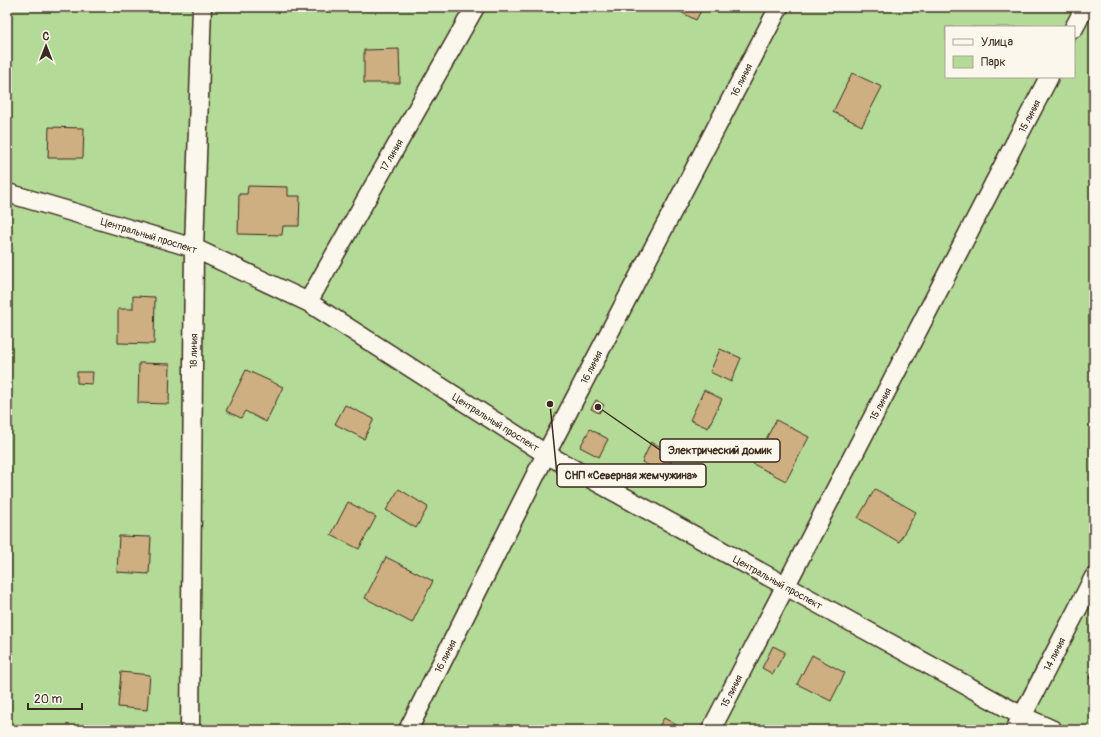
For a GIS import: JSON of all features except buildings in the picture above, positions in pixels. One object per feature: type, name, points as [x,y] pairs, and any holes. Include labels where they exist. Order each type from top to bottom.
[{"type":"street","name":"18 линия","points":[[190,730],[189,695],[194,248],[202,7]]},
{"type":"street","points":[[464,7],[464,26]]},
{"type":"street","name":"17 линия","points":[[308,302],[475,7]]},
{"type":"street","name":"16 линия","points":[[408,730],[546,454],[779,7]]},
{"type":"street","points":[[1075,26],[1085,7]]},
{"type":"street","name":"15 линия","points":[[711,730],[1047,78]]},
{"type":"street","name":"Центральный проспект","points":[[11,194],[194,248],[308,302],[546,454],[786,586],[1018,723],[1053,730]]},
{"type":"street","name":"14 линия","points":[[1018,723],[1094,577]]},
{"type":"green space","points":[[7,7],[1094,7],[1094,730],[7,730]]},
{"type":"place","name":"СНП «Северная жемчужина»","points":[[550,404]]},
{"type":"place","name":"Электрический домик","points":[[598,407]]}]
